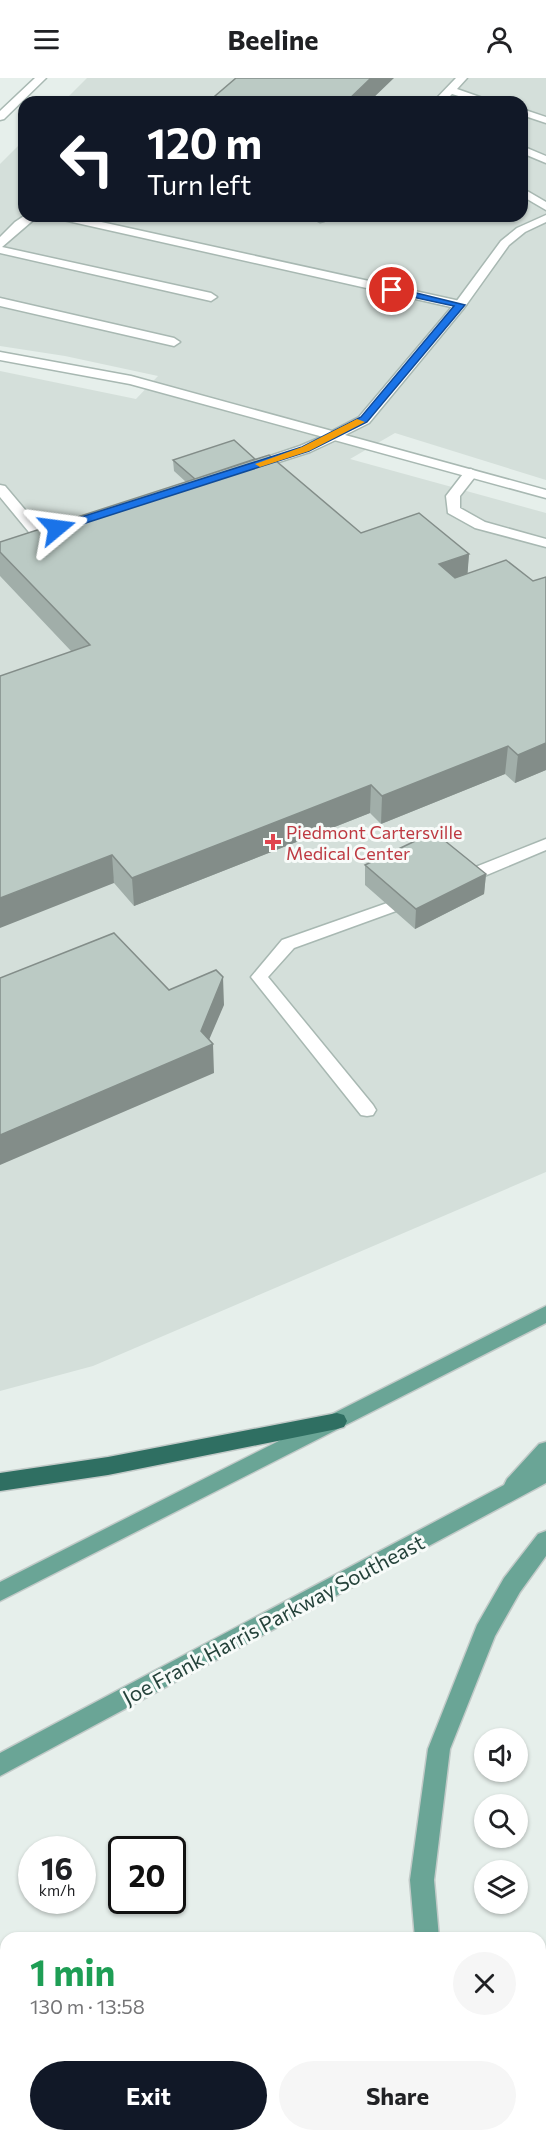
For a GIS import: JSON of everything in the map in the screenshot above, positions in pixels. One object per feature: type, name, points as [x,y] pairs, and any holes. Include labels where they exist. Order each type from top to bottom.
[{"type":"highway","points":[[0,1482],[130,1462],[337,1421]]},
{"type":"main road","points":[[0,1592],[546,1314]]},
{"type":"main road","points":[[504,1495],[546,1450]]},
{"type":"main road","name":"Joe Frank Harris Parkway Southeast","points":[[0,1766],[546,1473]]},
{"type":"main road","points":[[427,1932],[423,1880],[440,1749],[484,1632],[512,1585],[546,1540]]},
{"type":"street","points":[[22,96],[40,78]]},
{"type":"street","points":[[444,96],[462,78]]},
{"type":"street","points":[[450,90],[470,96]]},
{"type":"street","points":[[0,117],[18,99]]},
{"type":"street","points":[[528,114],[546,120]]},
{"type":"street","points":[[528,152],[546,160]]},
{"type":"street","points":[[528,195],[546,207]]},
{"type":"street","points":[[239,471],[305,449],[364,420],[460,305],[505,243],[521,230],[546,218]]},
{"type":"street","points":[[0,244],[22,222]]},
{"type":"street","points":[[86,222],[460,305]]},
{"type":"street","points":[[0,250],[211,297]]},
{"type":"street","points":[[0,302],[174,342]]},
{"type":"street","points":[[0,356],[131,380],[546,494]]},
{"type":"street","points":[[471,473],[453,496],[453,510],[480,525],[546,543]]},
{"type":"street","points":[[0,489],[44,532],[19,538]]},
{"type":"street","points":[[464,878],[546,844]]},
{"type":"street","points":[[367,1110],[260,977],[288,944],[390,907]]},
{"type":"shaded area","name":"Piedmont Cartersville Medical Center","points":[[87,78],[546,78],[546,480],[395,433],[350,459],[546,513],[546,1172],[93,1366],[0,1391],[0,371],[136,399],[158,376],[65,356],[0,346],[0,164],[18,146],[18,222],[528,222],[528,96],[69,96]]},
{"type":"building","points":[[236,78],[371,78],[352,96],[215,96]]},
{"type":"building","points":[[234,440],[255,459],[195,479],[173,460]]},
{"type":"building","points":[[269,455],[361,533],[419,513],[469,554],[439,564],[455,578],[506,560],[533,581],[546,577],[546,743],[518,755],[508,746],[382,796],[371,785],[132,878],[112,855],[0,898],[0,676],[90,645],[0,552],[0,542]]},
{"type":"building","points":[[434,832],[486,874],[416,909],[365,865]]},
{"type":"building","points":[[114,933],[169,990],[216,970],[223,977],[201,1031],[213,1044],[0,1135],[0,978]]},
{"type":"slow traffic","points":[[260,464],[305,449],[360,422]]},
{"type":"place","name":"Piedmont Cartersville Medical Center","points":[[273,842]]},
{"type":"route","points":[[57,528],[305,449],[364,420],[460,305],[392,290]]}]
